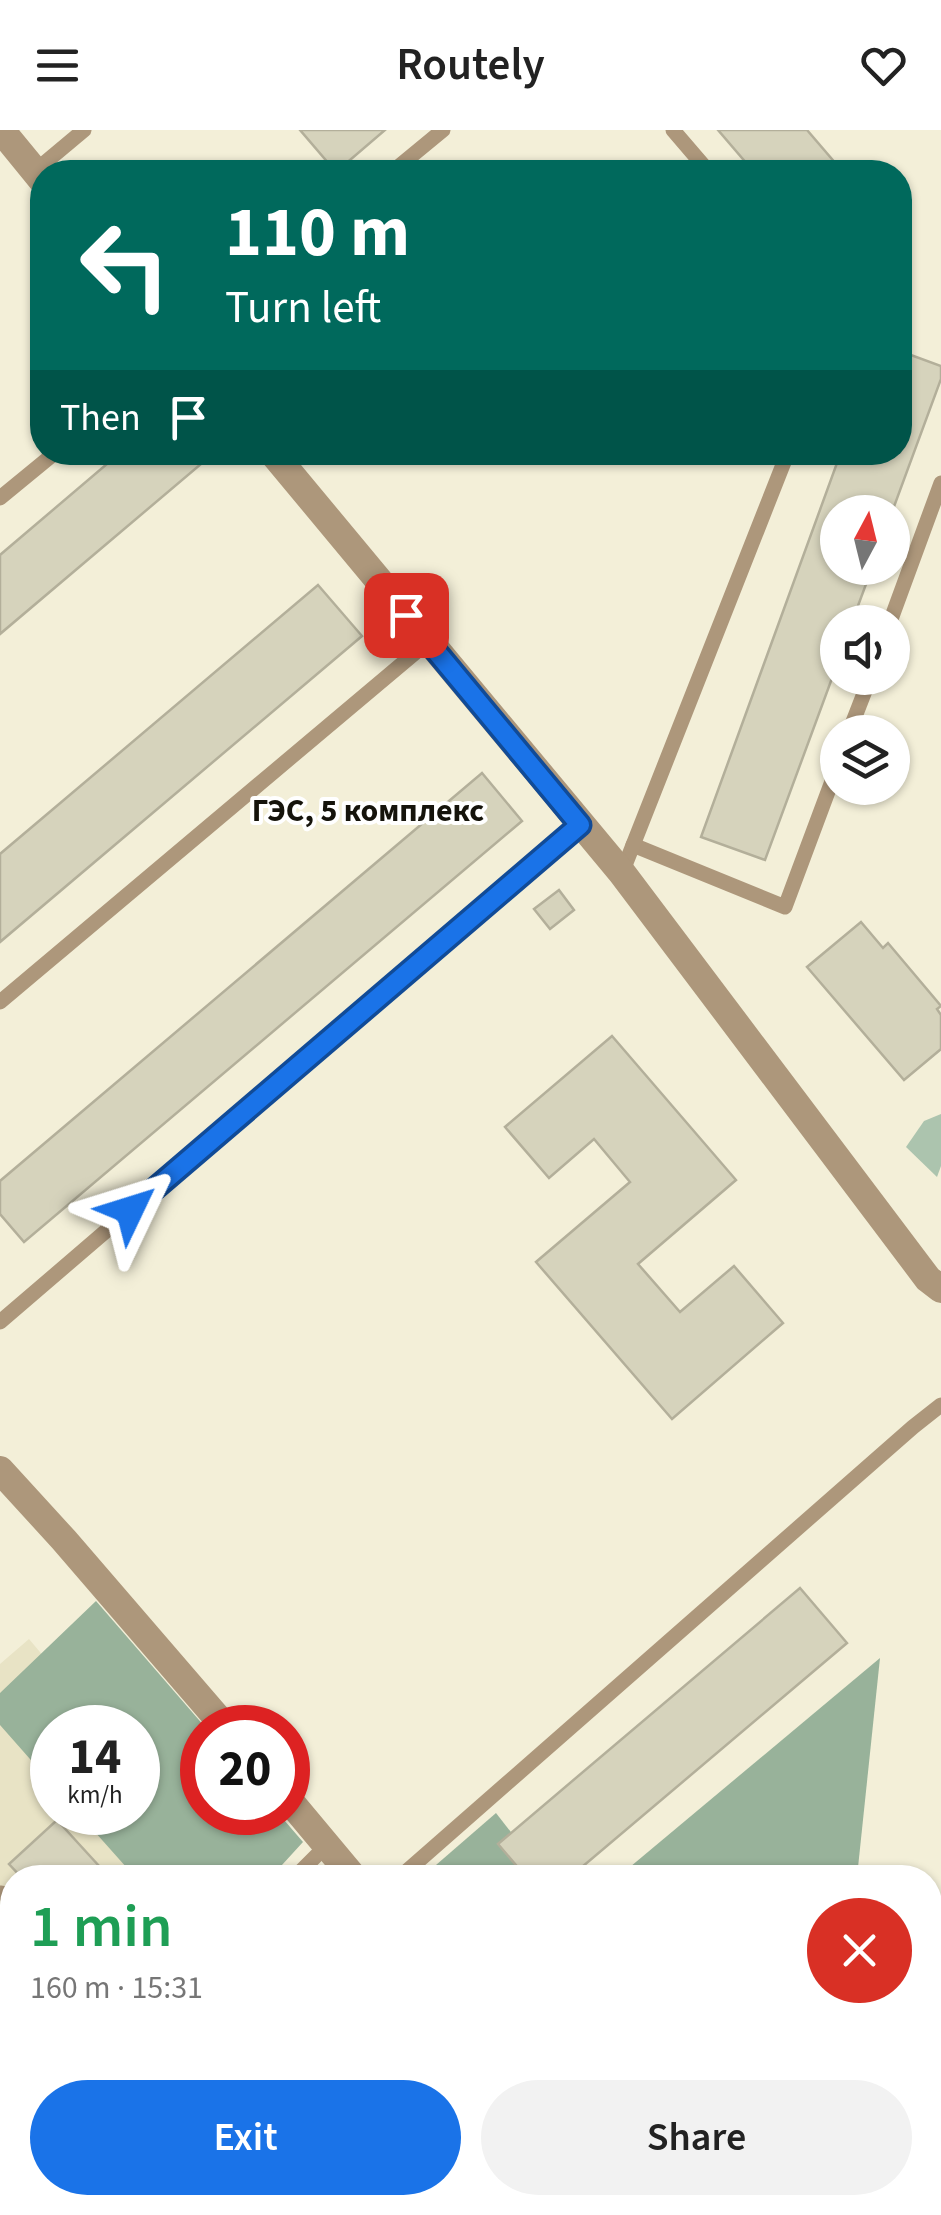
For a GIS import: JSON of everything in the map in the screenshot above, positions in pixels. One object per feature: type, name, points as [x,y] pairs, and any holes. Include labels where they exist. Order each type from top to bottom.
[{"type":"street","points":[[2,130],[30,164]]},
{"type":"street","points":[[283,465],[622,874],[928,1280],[941,1289]]},
{"type":"street","points":[[0,1470],[206,1705]]},
{"type":"street","points":[[310,1825],[343,1865]]},
{"type":"lane","points":[[54,160],[84,130]]},
{"type":"lane","points":[[407,160],[443,130]]},
{"type":"lane","points":[[673,130],[699,160]]},
{"type":"lane","points":[[0,498],[40,465]]},
{"type":"lane","points":[[622,874],[783,465]]},
{"type":"lane","points":[[896,605],[941,483]]},
{"type":"lane","points":[[0,1002],[428,642]]},
{"type":"lane","points":[[634,844],[785,908],[823,805]]},
{"type":"lane","points":[[0,1322],[580,825]]},
{"type":"lane","points":[[414,1865],[941,1405]]},
{"type":"lane","points":[[307,1865],[327,1845]]},
{"type":"shaded area","points":[[29,1639],[84,1705],[30,1705],[30,1835],[160,1835],[160,1828],[212,1865],[0,1865],[0,1664]]},
{"type":"green space","points":[[941,1114],[941,1166],[937,1177],[906,1147],[924,1121]]},
{"type":"green space","points":[[96,1601],[186,1705],[180,1705],[180,1835],[297,1835],[303,1842],[282,1865],[124,1865],[98,1835],[160,1835],[160,1705],[30,1705],[30,1759],[0,1725],[0,1693]]},
{"type":"green space","points":[[880,1658],[858,1865],[632,1865]]},
{"type":"green space","points":[[496,1813],[537,1865],[436,1865]]},
{"type":"building","points":[[300,130],[385,130],[350,160],[326,160]]},
{"type":"building","points":[[718,130],[807,130],[833,160],[744,160]]},
{"type":"building","points":[[912,355],[941,366],[941,379],[912,458]]},
{"type":"building","points":[[106,465],[200,465],[0,634],[0,555]]},
{"type":"building","points":[[836,465],[909,465],[898,495],[825,495]]},
{"type":"building","points":[[820,510],[820,585],[866,585],[858,605],[820,605],[820,695],[826,695],[765,860],[701,837]]},
{"type":"building","points":[[318,585],[362,636],[0,942],[0,854]]},
{"type":"building","points":[[482,773],[522,821],[24,1242],[0,1214],[0,1181]]},
{"type":"building","points":[[559,890],[574,910],[550,929],[534,909]]},
{"type":"building","points":[[861,922],[883,948],[888,943],[941,1006],[937,1009],[941,1015],[941,1049],[904,1080],[807,967]]},
{"type":"building","points":[[612,1036],[736,1180],[638,1264],[680,1312],[734,1266],[783,1323],[672,1419],[536,1262],[630,1182],[594,1139],[549,1178],[505,1127]]},
{"type":"building","points":[[800,1588],[847,1643],[584,1865],[516,1865],[498,1844]]},
{"type":"building","points":[[41,1835],[71,1835],[98,1865],[10,1865]]},
{"type":"district","name":"ГЭС, 5 комплекс","points":[[368,810]]},
{"type":"route","points":[[130,1210],[580,825],[406,615]]}]
